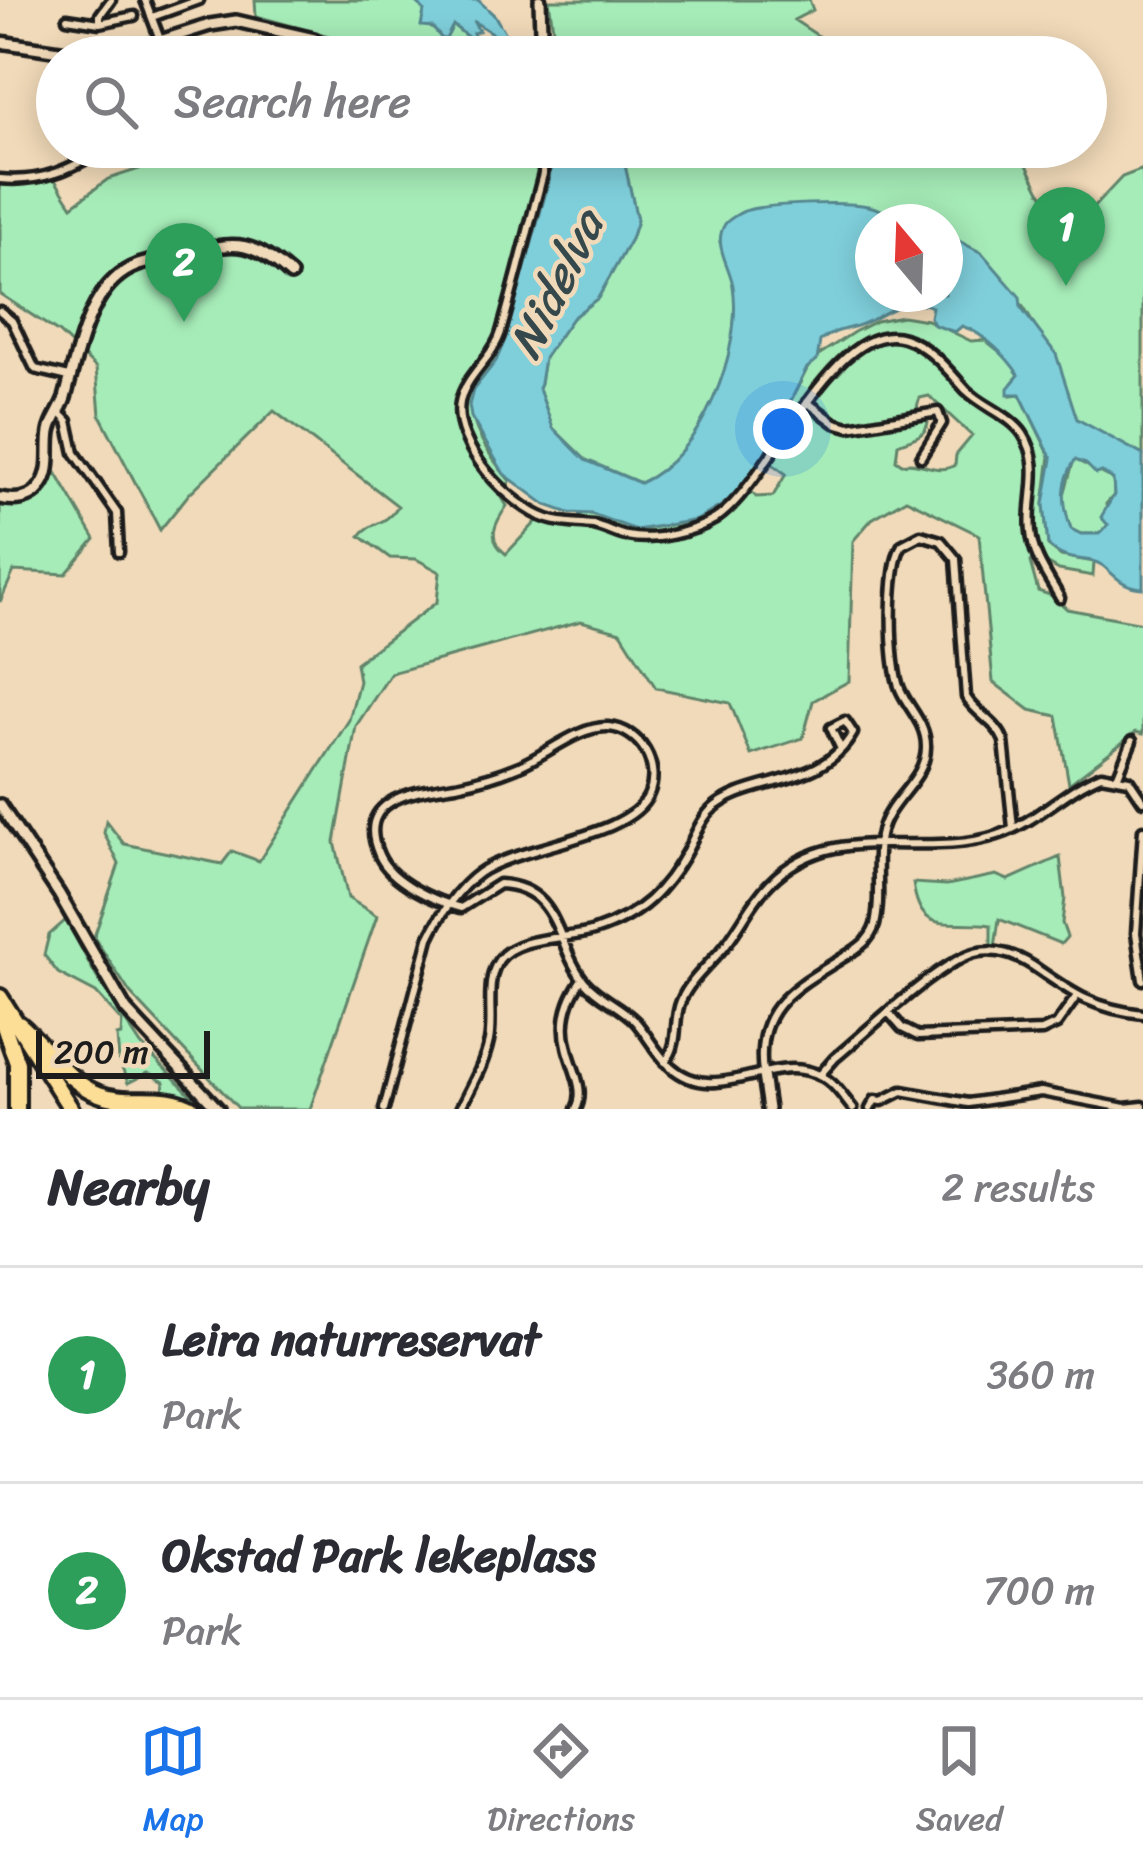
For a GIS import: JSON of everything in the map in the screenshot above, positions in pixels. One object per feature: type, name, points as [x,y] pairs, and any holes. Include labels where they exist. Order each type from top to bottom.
[{"type":"highway","points":[[0,997],[67,1109]]},
{"type":"highway","points":[[0,1014],[67,1109]]},
{"type":"highway","points":[[0,1014],[17,1063],[17,1109]]},
{"type":"highway","points":[[19,1024],[93,1092],[125,1099],[169,1099],[193,1109]]},
{"type":"highway","points":[[146,1109],[176,1109]]},
{"type":"street","points":[[100,23],[111,0]]},
{"type":"street","points":[[145,0],[159,36]]},
{"type":"street","points":[[152,16],[199,0]]},
{"type":"street","points":[[539,36],[540,0]]},
{"type":"street","points":[[67,18],[100,23],[134,16]]},
{"type":"street","points":[[179,36],[220,22],[246,22],[299,36]]},
{"type":"street","points":[[0,42],[36,49]]},
{"type":"street","points":[[0,179],[40,180],[67,168]]},
{"type":"street","points":[[543,168],[499,338],[460,402],[466,437],[503,489],[523,506],[552,520],[596,525],[641,538],[694,528],[733,506],[837,364],[875,340],[899,337],[931,354],[973,397],[1012,423],[1026,439],[1035,471],[1032,542],[1060,598]]},
{"type":"street","points":[[0,498],[24,499],[43,484],[50,430],[110,283],[135,265],[237,244],[265,254],[291,275]]},
{"type":"street","points":[[0,310],[12,321],[35,369],[69,377]]},
{"type":"street","points":[[807,402],[835,423],[849,427],[938,412],[943,423],[921,457]]},
{"type":"street","points":[[59,412],[68,421],[75,453],[117,513],[119,552]]},
{"type":"street","points":[[768,1109],[760,1046],[777,1005],[858,948],[873,931],[886,817],[914,781],[926,752],[921,724],[903,696],[895,671],[894,565],[902,545],[921,535],[941,541],[956,559],[966,697],[999,729],[1004,741],[1013,829]]},
{"type":"street","points":[[384,1109],[424,953],[434,927],[450,905],[471,879],[500,861],[635,813],[648,797],[653,782],[650,760],[640,743],[606,727],[493,776],[414,789],[392,799],[376,825],[381,860],[396,876],[450,905],[467,908],[506,884],[545,906],[582,979],[635,1021],[665,1062],[683,1076],[730,1083],[794,1070],[820,1075],[853,1109]]},
{"type":"street","points":[[1118,775],[1132,741]]},
{"type":"street","points":[[460,1109],[489,1042],[497,963],[513,949],[627,918],[653,901],[673,876],[708,812],[728,798],[810,772],[840,747]]},
{"type":"street","points":[[665,1062],[675,1047],[682,998],[773,880],[792,864],[833,846],[966,843],[1013,829],[1095,776],[1118,775],[1141,788],[1143,801]]},
{"type":"street","points":[[0,805],[59,894],[126,1010],[218,1109]]},
{"type":"street","points":[[1143,830],[1136,933],[1143,980]]},
{"type":"street","points":[[820,1075],[952,962],[979,952],[1016,956],[1076,997],[1107,1009],[1143,1014]]},
{"type":"street","points":[[576,1109],[580,1088],[565,1048],[563,1025],[582,979]]},
{"type":"street","points":[[890,1013],[902,1028],[919,1036],[1036,1032],[1057,1024],[1076,997]]},
{"type":"street","points":[[870,1109],[872,1101],[884,1105],[902,1091],[968,1103],[1041,1092],[1125,1108],[1143,1106]]},
{"type":"green space","points":[[255,0],[415,0],[429,26],[443,36],[329,36],[256,16]]},
{"type":"green space","points":[[549,0],[809,0],[813,10],[794,20],[818,36],[557,36]]},
{"type":"green space","points":[[453,25],[466,36],[447,36]]},
{"type":"green space","points":[[142,168],[551,168],[505,340],[471,399],[480,437],[510,481],[501,496],[507,506],[494,531],[496,543],[506,554],[537,521],[575,529],[580,514],[587,513],[644,529],[689,522],[719,509],[744,483],[756,497],[773,496],[786,474],[771,463],[760,462],[807,369],[817,356],[876,321],[902,316],[927,320],[971,341],[985,340],[1008,358],[1019,375],[1011,395],[1020,394],[1050,456],[1044,504],[1048,546],[1061,556],[1094,562],[1093,576],[1059,570],[1034,556],[1030,562],[1038,591],[1053,596],[1067,609],[1143,623],[1143,734],[1136,732],[1069,784],[1057,716],[1030,710],[993,682],[979,535],[906,499],[872,519],[853,541],[849,681],[813,701],[803,738],[751,755],[730,703],[656,688],[621,632],[581,621],[391,673],[356,726],[335,842],[348,898],[377,916],[310,1109],[239,1109],[130,993],[94,937],[119,864],[104,833],[106,821],[124,844],[222,864],[232,851],[259,861],[349,720],[359,681],[356,663],[437,602],[440,572],[416,559],[390,558],[360,536],[398,506],[274,411],[189,494],[160,530],[100,415],[96,368],[59,333],[0,294],[0,177],[53,177],[72,206],[108,179]],"holes":[[[929,396],[972,436],[956,455],[955,465],[948,468],[896,460],[898,444],[916,437],[928,423],[918,410],[920,398]]]},
{"type":"green space","points":[[626,168],[1028,168],[1050,204],[1091,210],[1122,177],[1143,169],[1143,455],[1078,423],[1042,341],[1012,290],[963,245],[963,204],[855,204],[855,214],[720,242],[733,281],[735,313],[724,371],[699,427],[682,450],[640,483],[586,460],[553,428],[539,389],[544,358],[572,318],[598,298],[637,220]]},
{"type":"green space","points":[[1074,459],[1113,479],[1114,495],[1106,504],[1108,525],[1100,534],[1071,529],[1062,502]]},
{"type":"green space","points":[[51,464],[95,539],[66,574],[14,571],[0,602],[0,498],[6,501],[38,489]]},
{"type":"green space","points":[[1060,857],[1065,898],[1062,923],[1067,937],[1061,944],[999,919],[995,948],[991,948],[991,925],[938,922],[922,912],[917,900],[913,883],[947,885],[996,875],[1008,880]]},
{"type":"green space","points":[[66,920],[141,1045],[197,1101],[163,1092],[164,1082],[148,1073],[128,1083],[119,1061],[117,1036],[122,1022],[96,993],[58,973],[44,955],[49,935]]},
{"type":"water","points":[[415,0],[478,0],[506,36],[496,36],[473,21],[479,31],[474,36],[453,25],[448,36],[440,36],[432,27],[421,26],[424,11]]},
{"type":"water","name":"Nidelva","points":[[551,168],[626,168],[637,220],[598,298],[572,318],[544,358],[539,389],[553,428],[585,460],[640,483],[682,450],[699,426],[714,399],[731,340],[733,286],[721,232],[745,211],[826,203],[855,205],[855,312],[888,312],[820,341],[817,360],[807,368],[760,462],[729,501],[697,520],[636,530],[592,514],[546,505],[504,474],[471,417],[469,405],[473,390],[496,361]]},
{"type":"water","name":"Nidelva","points":[[963,243],[982,253],[1020,297],[1021,308],[1056,354],[1077,419],[1143,455],[1143,588],[1126,584],[1098,563],[1064,556],[1048,545],[1044,504],[1052,459],[1020,394],[1008,394],[1019,375],[979,334],[962,326],[955,332],[934,325],[931,312],[963,312]],"holes":[[[1075,460],[1096,474],[1102,472],[1113,479],[1114,495],[1101,517],[1108,525],[1099,534],[1081,534],[1071,529],[1066,510],[1064,493],[1070,469]]]},
{"type":"waterway","name":"Nidelva","points":[[497,30],[501,36]]},
{"type":"place","name":"Leira naturreservat","points":[[1066,286]]},
{"type":"place","name":"Okstad Park lekeplass","points":[[184,322]]}]
